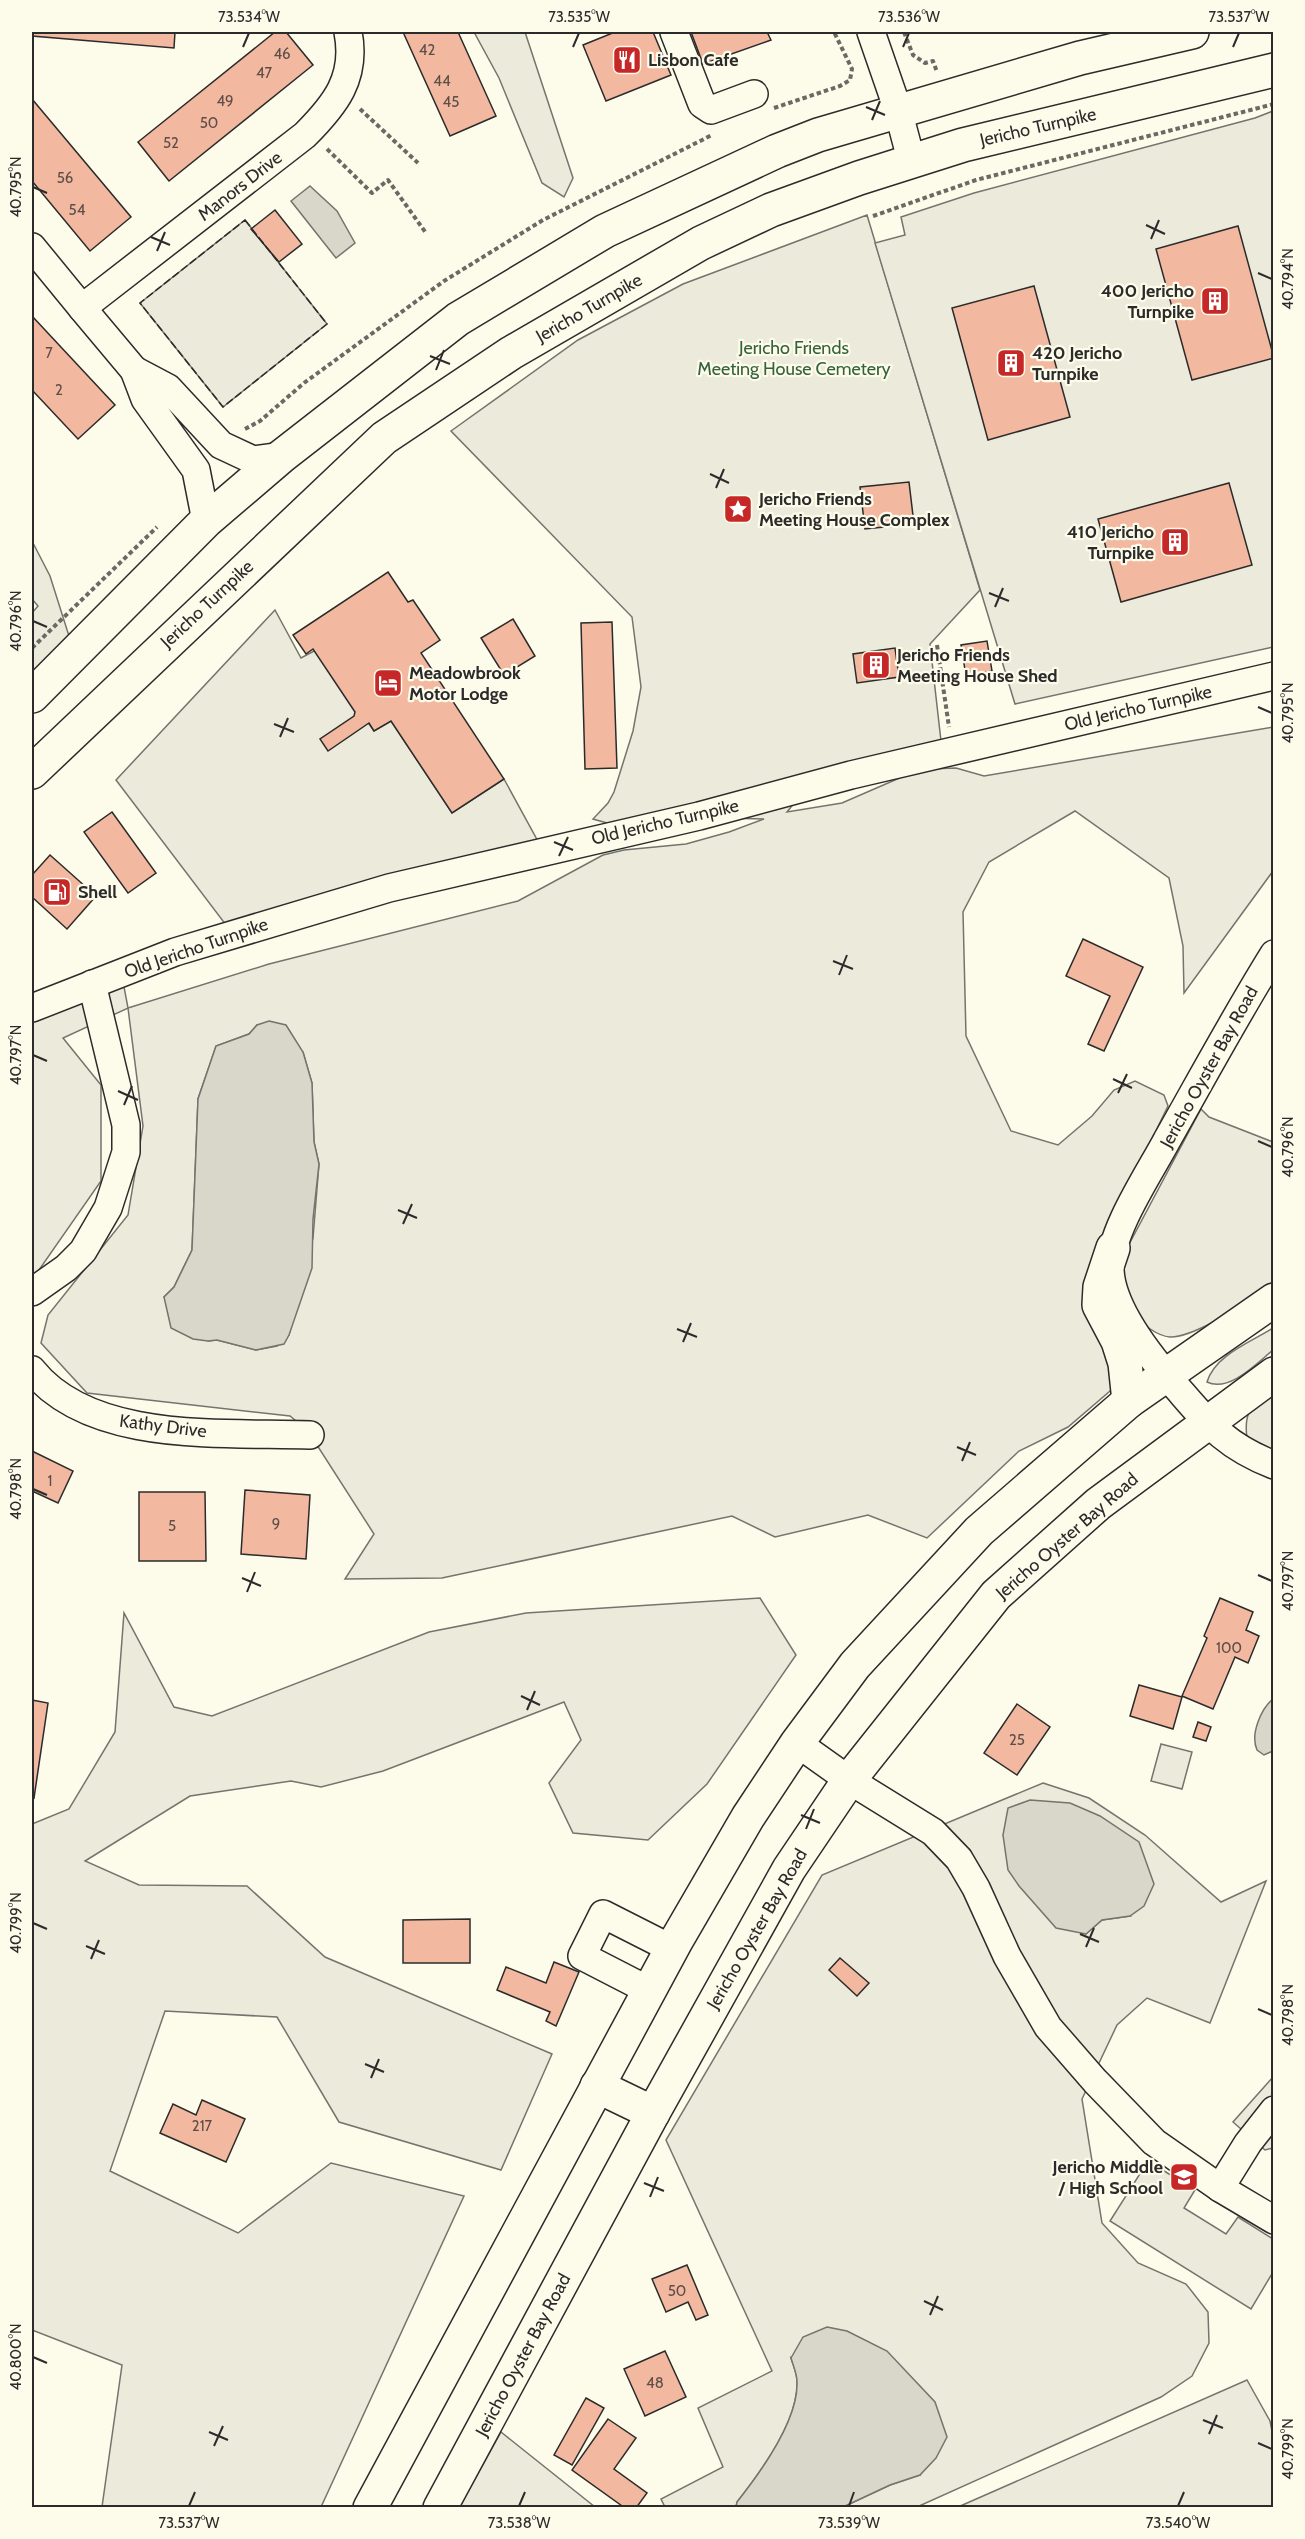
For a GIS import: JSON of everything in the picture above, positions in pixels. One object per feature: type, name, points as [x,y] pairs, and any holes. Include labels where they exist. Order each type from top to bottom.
[{"type":"main road","points":[[1080,58],[1124,32]]},
{"type":"main road","points":[[32,696],[206,521],[282,456],[458,319],[605,231],[777,151],[818,135],[1080,58],[1192,32]]},
{"type":"main road","name":"Jericho Turnpike","points":[[32,772],[384,438],[511,353],[701,243],[771,210],[859,178],[963,145],[1274,70]]},
{"type":"main road","points":[[1113,1248],[1101,1287],[1099,1305],[1122,1352],[1129,1401]]},
{"type":"main road","points":[[370,2508],[672,1949],[748,1817],[797,1743],[855,1665],[979,1531],[1129,1401],[1274,1300]]},
{"type":"main road","name":"Jericho Oyster Bay Road","points":[[440,2508],[653,2113],[789,1869],[849,1780],[996,1595],[1098,1504],[1274,1374]]},
{"type":"main road","points":[[597,2086],[653,2113]]},
{"type":"street","name":"Manors Drive","points":[[82,308],[305,135],[326,114],[333,106],[348,71],[350,43],[348,32]]},
{"type":"street","points":[[674,32],[702,104],[711,110],[761,102]]},
{"type":"street","points":[[871,32],[898,110],[912,163]]},
{"type":"street","points":[[32,247],[134,370],[145,399],[196,470],[206,521]]},
{"type":"street","points":[[134,370],[168,388],[221,445],[253,460],[282,456]]},
{"type":"street","name":"Old Jericho Turnpike","points":[[32,1008],[175,952],[389,888],[699,816],[851,775],[1274,676]]},
{"type":"street","name":"Jericho Oyster Bay Road","points":[[1274,954],[1236,1016],[1134,1201],[1113,1248],[1110,1270],[1116,1302],[1166,1374],[1227,1442],[1253,1457],[1274,1465]]},
{"type":"street","points":[[32,1292],[66,1268],[83,1251],[108,1208],[126,1152],[126,1125],[92,984]]},
{"type":"street","name":"Kathy Drive","points":[[32,1370],[56,1392],[80,1408],[103,1418],[131,1425],[178,1430],[310,1435]]},
{"type":"street","points":[[797,1743],[849,1780],[933,1832],[959,1859],[1007,1956],[1048,2027],[1095,2081],[1154,2142],[1220,2188],[1274,2220]]},
{"type":"street","points":[[650,1991],[582,1956],[603,1914],[672,1949]]},
{"type":"street","points":[[1220,2188],[1248,2143],[1274,2110]]},
{"type":"path","points":[[761,102],[840,86],[850,80],[852,69],[834,32]]},
{"type":"path","points":[[904,32],[913,55],[925,63],[933,61]]},
{"type":"path","points":[[873,216],[976,180],[1274,104]]},
{"type":"path","points":[[358,106],[418,164]]},
{"type":"path","points":[[242,430],[260,420],[304,382],[464,269],[543,220],[721,131]]},
{"type":"path","points":[[322,146],[372,193],[387,180],[426,233]]},
{"type":"path","points":[[32,648],[158,526]]},
{"type":"path","points":[[937,645],[953,751]]},
{"type":"green space","points":[[474,32],[525,32],[573,178],[564,197],[542,183],[499,78]]},
{"type":"green space","name":"Jericho Friends Meeting House Cemetery","points":[[867,215],[980,590],[930,644],[941,741],[799,797],[787,812],[842,803],[911,773],[929,769],[956,768],[984,776],[1273,727],[1273,871],[1184,993],[1183,946],[1169,878],[1075,811],[989,862],[963,912],[966,1036],[1011,1131],[1058,1145],[1092,1116],[1114,1090],[1135,1081],[1164,1095],[1168,1106],[1106,1233],[1118,1379],[1110,1391],[1068,1427],[1019,1451],[927,1538],[868,1515],[775,1537],[732,1516],[442,1578],[345,1579],[374,1534],[308,1431],[290,1416],[87,1393],[41,1343],[48,1315],[128,1215],[143,1126],[128,1008],[269,964],[518,901],[603,855],[624,850],[686,844],[764,819],[723,818],[614,825],[593,819],[608,803],[614,792],[633,731],[641,687],[632,617],[451,431],[578,340],[683,284]],"holes":[[[257,1025],[303,1052],[312,1083],[314,1142],[319,1164],[313,1238],[289,1335],[277,1346],[256,1350],[217,1340],[208,1341],[164,1297],[174,1287],[192,1250],[198,1099],[216,1046],[249,1034]]]},
{"type":"green space","points":[[245,220],[327,324],[223,407],[140,303]]},
{"type":"green space","points":[[32,541],[50,576],[69,636],[32,675],[32,613],[38,606],[32,599]]},
{"type":"green space","points":[[121,971],[128,1008],[63,1038],[101,1085],[101,1181],[32,1280],[32,1006]]},
{"type":"green space","points":[[1201,1109],[1209,1117],[1273,1142],[1273,1287],[1208,1325],[1181,1336],[1170,1337],[1150,1329],[1135,1315],[1124,1292],[1123,1268],[1126,1250]]},
{"type":"green space","points":[[1273,1328],[1273,1350],[1251,1369],[1224,1383],[1207,1382],[1211,1373],[1226,1357]]},
{"type":"green space","points":[[1273,1386],[1273,1456],[1247,1438],[1246,1428],[1251,1408]]},
{"type":"green space","points":[[760,1598],[796,1655],[707,1784],[648,1840],[573,1833],[549,1783],[581,1740],[564,1702],[383,1771],[321,1787],[291,1781],[190,1796],[85,1861],[139,1885],[247,1886],[325,1957],[552,2054],[501,2170],[339,2122],[277,2017],[165,2011],[110,2171],[238,2233],[331,2163],[464,2196],[321,2507],[102,2507],[122,2365],[32,2330],[32,1824],[69,1809],[115,1732],[124,1613],[174,1707],[212,1716],[429,1632],[526,1613]]},
{"type":"green space","points":[[1161,1744],[1192,1752],[1182,1789],[1151,1781]]},
{"type":"green space","points":[[1043,1783],[1089,1798],[1145,1835],[1221,1902],[1266,1881],[1210,2023],[1147,1998],[1117,2025],[1082,2099],[1102,2223],[1138,2263],[1186,2284],[1208,2312],[1209,2343],[1192,2376],[1161,2397],[917,2507],[843,2507],[890,2485],[920,2475],[791,2358],[797,2381],[792,2412],[767,2461],[737,2502],[736,2507],[665,2507],[661,2499],[723,2467],[698,2408],[772,2371],[666,2140],[822,1875]],"holes":[[[1003,1835],[1130,1916],[1102,1920],[1086,1934]]]},
{"type":"green space","points":[[501,2432],[595,2507],[459,2508]]},
{"type":"shaded area","points":[[1273,111],[1273,647],[1015,704],[875,243],[905,235],[901,217],[974,193],[1255,118]]},
{"type":"shaded area","points":[[310,186],[337,211],[355,243],[336,258],[291,201]]},
{"type":"shaded area","points":[[275,610],[301,658],[316,650],[374,731],[391,721],[452,813],[504,779],[540,845],[226,925],[116,780]]},
{"type":"shaded area","points":[[269,1021],[286,1025],[303,1052],[312,1083],[314,1142],[319,1164],[313,1219],[312,1268],[284,1344],[256,1350],[217,1340],[193,1339],[171,1328],[164,1297],[174,1287],[192,1250],[198,1099],[216,1046],[249,1034],[257,1025]]},
{"type":"shaded area","points":[[1273,1699],[1273,1751],[1264,1755],[1257,1750],[1255,1744],[1256,1729],[1261,1715]]},
{"type":"shaded area","points":[[1030,1800],[1070,1803],[1100,1816],[1139,1842],[1154,1884],[1144,1906],[1130,1916],[1102,1920],[1086,1934],[1056,1928],[1008,1870],[1003,1835],[1008,1808]]},
{"type":"shaded area","points":[[1273,2077],[1273,2148],[1265,2150],[1233,2122]]},
{"type":"shaded area","points":[[1148,2161],[1195,2190],[1184,2208],[1226,2234],[1238,2217],[1273,2239],[1273,2272],[1251,2309],[1110,2221]]},
{"type":"shaded area","points":[[827,2327],[847,2331],[887,2351],[935,2402],[947,2437],[936,2458],[920,2475],[890,2485],[843,2507],[736,2507],[737,2502],[767,2461],[792,2412],[797,2381],[791,2358],[803,2337]]},
{"type":"shaded area","points":[[1247,2380],[1270,2421],[1274,2441],[1273,2507],[958,2507]]},
{"type":"building","points":[[32,32],[175,32],[174,48],[32,36]]},
{"type":"building","points":[[275,32],[286,32],[313,65],[169,181],[138,142]]},
{"type":"building","points":[[403,32],[458,32],[496,116],[450,136]]},
{"type":"building","name":"Lisbon Cafe","points":[[615,32],[653,32],[671,75],[606,101],[583,45]]},
{"type":"building","points":[[691,32],[767,32],[771,40],[703,64]]},
{"type":"building","points":[[32,99],[131,217],[90,251],[32,181]]},
{"type":"building","points":[[275,210],[302,244],[279,262],[251,229]]},
{"type":"building","name":"400 Jericho Turnpike","points":[[1238,226],[1274,358],[1192,380],[1156,249]]},
{"type":"building","name":"420 Jericho Turnpike","points":[[1034,286],[1070,417],[988,440],[952,308]]},
{"type":"building","points":[[32,316],[115,405],[78,439],[32,390]]},
{"type":"building","points":[[909,482],[914,524],[865,529],[860,487]]},
{"type":"building","name":"410 Jericho Turnpike","points":[[1229,483],[1252,565],[1121,602],[1098,519]]},
{"type":"building","name":"Meadowbrook Motor Lodge","points":[[388,572],[408,602],[413,600],[440,640],[421,653],[504,779],[452,813],[391,721],[374,731],[369,723],[328,751],[320,739],[354,716],[355,712],[313,649],[306,654],[293,635]]},
{"type":"building","points":[[513,619],[535,656],[504,675],[481,638]]},
{"type":"building","points":[[612,622],[617,768],[585,769],[581,623]]},
{"type":"building","points":[[987,641],[992,671],[966,676],[961,645]]},
{"type":"building","name":"Jericho Friends Meeting House Shed","points":[[895,648],[899,677],[857,683],[853,654]]},
{"type":"building","points":[[112,812],[156,873],[128,893],[84,832]]},
{"type":"building","points":[[50,855],[96,896],[67,929],[32,897],[32,875]]},
{"type":"building","points":[[1083,939],[1143,967],[1104,1051],[1088,1044],[1110,996],[1066,976]]},
{"type":"building","points":[[32,1451],[73,1471],[58,1503],[32,1491]]},
{"type":"building","points":[[245,1490],[310,1495],[306,1559],[241,1554]]},
{"type":"building","points":[[139,1492],[205,1492],[206,1561],[139,1561]]},
{"type":"building","points":[[1220,1598],[1253,1612],[1246,1630],[1259,1636],[1248,1663],[1235,1657],[1213,1709],[1182,1696],[1207,1638],[1204,1636]]},
{"type":"building","points":[[1139,1685],[1182,1697],[1173,1729],[1130,1716]]},
{"type":"building","points":[[32,1700],[48,1703],[34,1798],[32,1797]]},
{"type":"building","points":[[1017,1704],[1050,1727],[1017,1775],[984,1753]]},
{"type":"building","points":[[1198,1722],[1211,1727],[1206,1741],[1193,1737]]},
{"type":"building","points":[[470,1919],[470,1963],[403,1963],[403,1920]]},
{"type":"building","points":[[840,1958],[869,1983],[857,1996],[829,1970]]},
{"type":"building","points":[[554,1962],[579,1972],[556,2026],[546,2021],[550,2012],[497,1990],[506,1967],[546,1983]]},
{"type":"building","points":[[202,2100],[245,2119],[226,2162],[160,2133],[173,2104],[196,2115]]},
{"type":"building","points":[[687,2265],[708,2315],[696,2320],[688,2302],[666,2312],[652,2279]]},
{"type":"building","points":[[665,2351],[686,2397],[645,2416],[624,2369]]},
{"type":"building","points":[[586,2398],[604,2408],[572,2465],[554,2455]]},
{"type":"building","points":[[608,2419],[636,2438],[614,2469],[647,2493],[636,2508],[625,2508],[572,2470]]},
{"type":"fence","points":[[245,220],[327,324],[223,407],[140,303],[245,220]]},
{"type":"place","name":"Lisbon Cafe","points":[[627,60]]},
{"type":"place","name":"400 Jericho Turnpike","points":[[1215,301]]},
{"type":"place","name":"420 Jericho Turnpike","points":[[1011,363]]},
{"type":"place","name":"Jericho Friends Meeting House Complex","points":[[738,509]]},
{"type":"place","name":"410 Jericho Turnpike","points":[[1175,542]]},
{"type":"place","name":"Jericho Friends Meeting House Shed","points":[[876,665]]},
{"type":"place","name":"Meadowbrook Motor Lodge","points":[[388,683]]},
{"type":"place","name":"Shell","points":[[57,892]]},
{"type":"place","name":"Jericho Middle / High School","points":[[1184,2177]]}]
